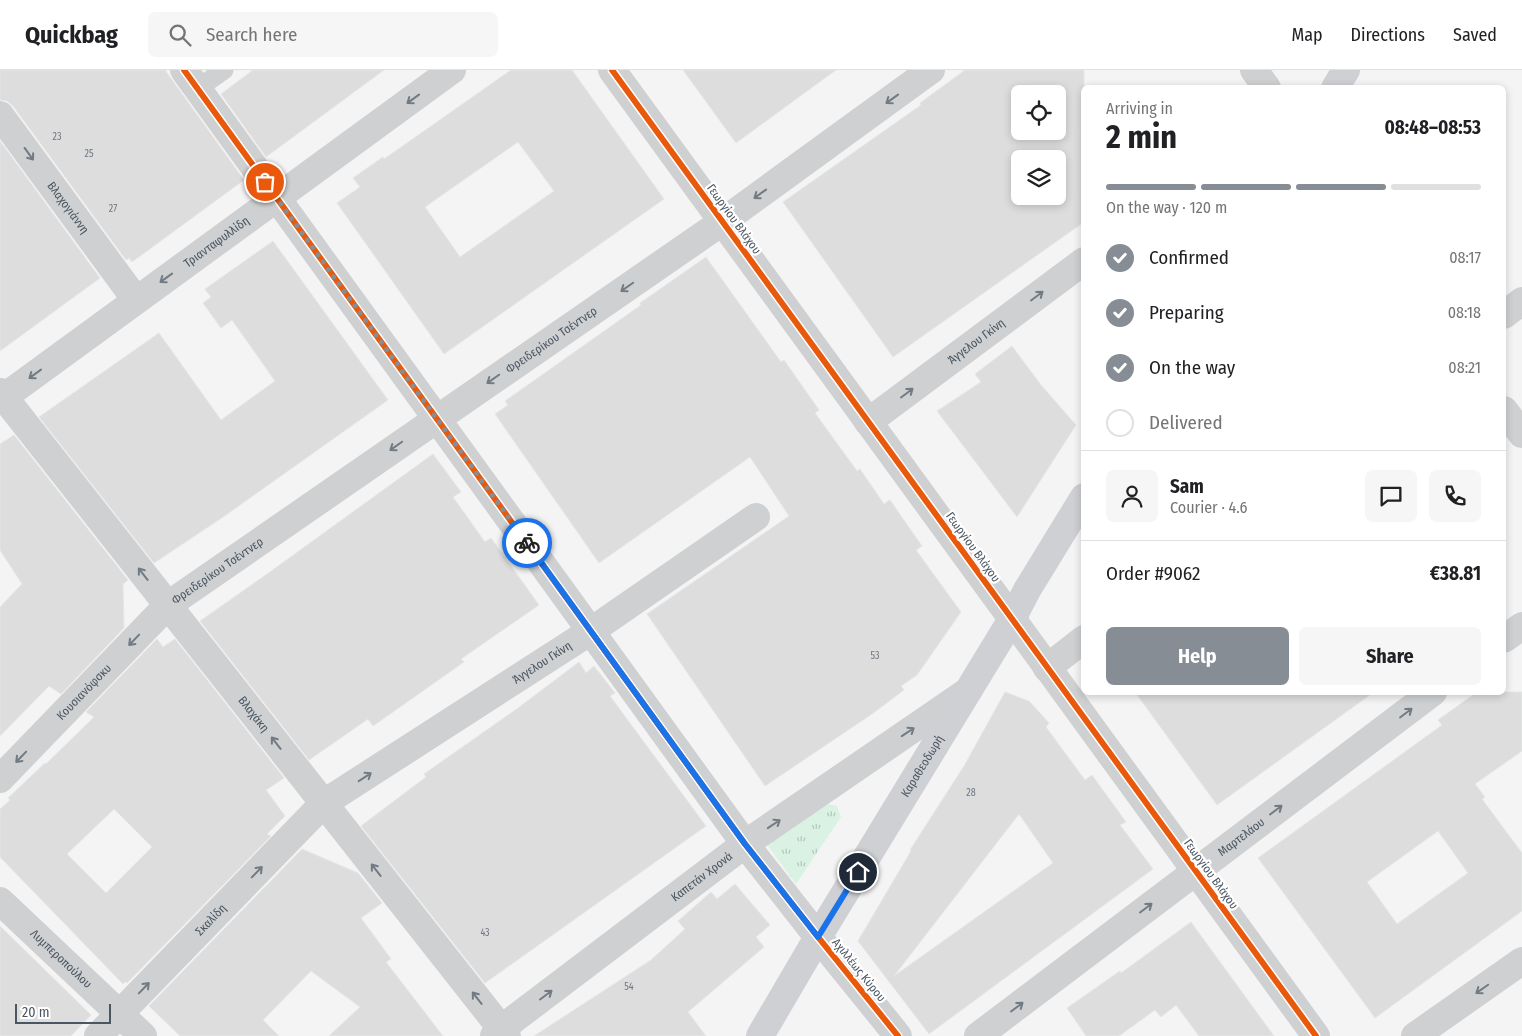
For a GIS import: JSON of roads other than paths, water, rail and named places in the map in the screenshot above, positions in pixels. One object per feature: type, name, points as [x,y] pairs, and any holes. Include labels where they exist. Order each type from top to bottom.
[{"type":"street","name":"Τριανταφυλλίδη","points":[[1,396],[452,70]]},
{"type":"street","name":"Γεωργίου Βλάχου","points":[[612,70],[1316,1036]]},
{"type":"street","name":"Φρειδερίκου Τσέντνερ","points":[[168,605],[722,222],[931,70]]},
{"type":"street","points":[[1254,70],[1265,85]]},
{"type":"street","points":[[1337,85],[1346,70]]},
{"type":"street","name":"Αχιλλέως Κύρου","points":[[191,79],[745,844],[898,1036]]},
{"type":"street","name":"Βλαχογιάννη","points":[[0,115],[136,300]]},
{"type":"street","name":"Άγγελου Γκίνη","points":[[868,422],[1081,263]]},
{"type":"street","points":[[1506,313],[1522,301]]},
{"type":"street","name":"Βλαχάκη","points":[[1,396],[324,803],[501,1034]]},
{"type":"street","points":[[1506,413],[1522,434]]},
{"type":"street","name":"Καραθεοδωρή","points":[[760,1036],[1081,502]]},
{"type":"street","name":"Άγγελου Γκίνη","points":[[324,803],[591,631],[756,517]]},
{"type":"street","name":"Κουσιανόφσκυ","points":[[0,779],[168,605]]},
{"type":"street","points":[[1506,638],[1522,626]]},
{"type":"street","points":[[1047,668],[1081,641]]},
{"type":"street","name":"Καπετάν Χρονά","points":[[501,1034],[745,844],[968,691]]},
{"type":"street","name":"Μαρτελάου","points":[[978,1036],[1429,695]]},
{"type":"street","name":"Σκαλίδη","points":[[98,1036],[324,803]]},
{"type":"street","name":"Λυμπεροπούλου","points":[[0,901],[143,1036]]},
{"type":"street","points":[[1416,1036],[1522,961]]},
{"type":"lane","points":[[191,79],[224,70]]}]
